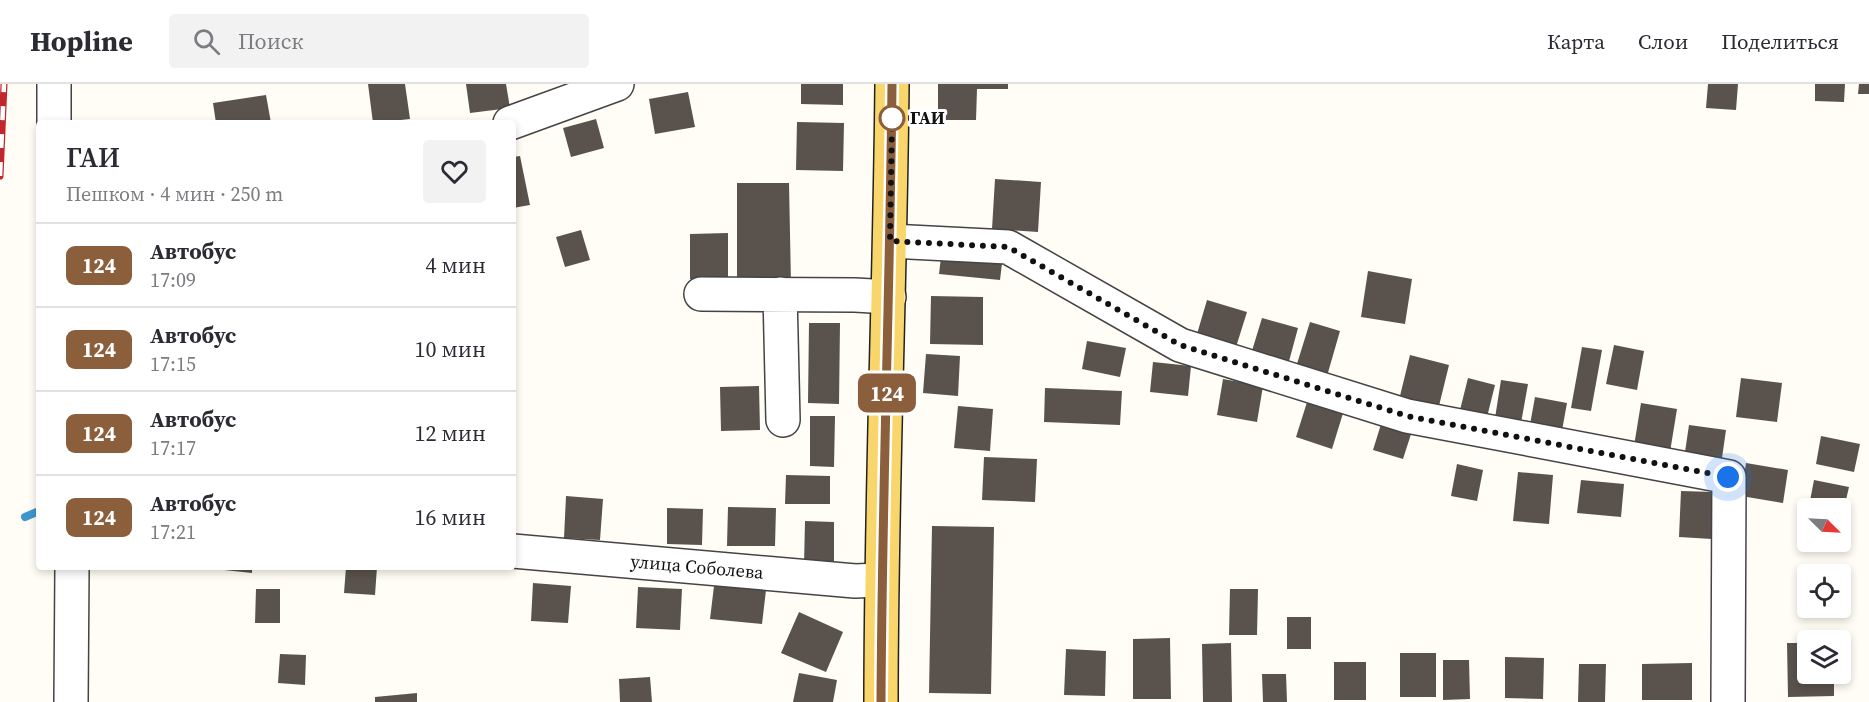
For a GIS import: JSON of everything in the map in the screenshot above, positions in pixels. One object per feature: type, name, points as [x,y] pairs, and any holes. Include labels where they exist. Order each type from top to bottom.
[{"type":"main road","points":[[881,702],[881,580],[890,297],[892,84]]},
{"type":"street","points":[[54,84],[54,120]]},
{"type":"street","points":[[516,121],[617,84]]},
{"type":"street","points":[[890,241],[1008,247],[1180,345],[1407,416],[1728,477],[1728,702]]},
{"type":"street","points":[[701,294],[890,297]]},
{"type":"street","points":[[780,294],[783,420]]},
{"type":"street","name":"улица Соболева","points":[[516,551],[855,581],[881,580]]},
{"type":"street","points":[[71,702],[72,570]]},
{"type":"building","points":[[368,84],[405,84],[410,119],[373,120]]},
{"type":"building","points":[[466,84],[506,84],[510,108],[470,113]]},
{"type":"building","points":[[801,84],[843,84],[843,105],[801,104]]},
{"type":"building","points":[[938,84],[1008,84],[1008,89],[977,89],[976,120],[938,120]]},
{"type":"building","points":[[1708,84],[1738,84],[1736,110],[1706,108]]},
{"type":"building","points":[[1815,84],[1845,84],[1844,102],[1815,101]]},
{"type":"building","points":[[1859,84],[1869,84],[1869,94],[1858,94]]},
{"type":"building","points":[[688,92],[695,127],[655,134],[649,99]]},
{"type":"building","points":[[266,95],[270,120],[216,120],[213,103]]},
{"type":"building","points":[[596,119],[604,148],[571,157],[563,128]]},
{"type":"building","points":[[797,122],[844,123],[843,171],[796,170]]},
{"type":"building","points":[[520,156],[530,205],[516,207],[516,157]]},
{"type":"building","points":[[995,179],[1041,182],[1038,232],[992,229]]},
{"type":"building","points":[[737,183],[789,183],[791,284],[737,284]]},
{"type":"building","points":[[581,230],[590,260],[565,267],[556,237]]},
{"type":"building","points":[[728,233],[728,278],[690,279],[690,234]]},
{"type":"building","points":[[942,249],[1003,255],[1000,280],[939,274]]},
{"type":"building","points":[[1368,271],[1412,279],[1405,324],[1361,317]]},
{"type":"building","points":[[931,296],[983,297],[983,345],[930,344]]},
{"type":"building","points":[[1207,300],[1247,312],[1236,347],[1197,334]]},
{"type":"building","points":[[1262,318],[1298,328],[1288,365],[1251,354]]},
{"type":"building","points":[[1310,322],[1340,331],[1327,376],[1296,367]]},
{"type":"building","points":[[809,323],[840,323],[839,404],[808,403]]},
{"type":"building","points":[[1087,341],[1126,348],[1120,377],[1082,369]]},
{"type":"building","points":[[1614,345],[1644,351],[1637,390],[1606,384]]},
{"type":"building","points":[[1582,347],[1602,350],[1591,411],[1571,408]]},
{"type":"building","points":[[926,354],[960,356],[958,396],[923,393]]},
{"type":"building","points":[[1410,355],[1449,365],[1438,410],[1399,400]]},
{"type":"building","points":[[1153,362],[1191,366],[1188,396],[1150,392]]},
{"type":"building","points":[[1468,378],[1495,385],[1487,417],[1460,410]]},
{"type":"building","points":[[1741,378],[1782,383],[1777,422],[1736,417]]},
{"type":"building","points":[[1223,379],[1263,386],[1257,422],[1217,415]]},
{"type":"building","points":[[1501,380],[1528,384],[1521,423],[1495,418]]},
{"type":"building","points":[[759,386],[760,430],[721,431],[720,387]]},
{"type":"building","points":[[1045,388],[1122,391],[1120,425],[1044,422]]},
{"type":"building","points":[[1535,397],[1567,403],[1561,436],[1529,430]]},
{"type":"building","points":[[1308,399],[1344,410],[1332,449],[1296,437]]},
{"type":"building","points":[[1641,403],[1677,409],[1670,452],[1634,446]]},
{"type":"building","points":[[958,406],[993,409],[990,451],[954,448]]},
{"type":"building","points":[[810,416],[835,416],[834,467],[810,466]]},
{"type":"building","points":[[1382,421],[1412,431],[1403,459],[1373,450]]},
{"type":"building","points":[[1689,425],[1726,430],[1722,458],[1685,452]]},
{"type":"building","points":[[1821,436],[1860,444],[1854,472],[1816,464]]},
{"type":"building","points":[[984,457],[1037,459],[1035,502],[982,500]]},
{"type":"building","points":[[1746,463],[1788,470],[1783,503],[1741,496]]},
{"type":"building","points":[[1457,464],[1483,470],[1477,501],[1451,496]]},
{"type":"building","points":[[1518,472],[1553,475],[1549,524],[1513,521]]},
{"type":"building","points":[[786,475],[830,476],[830,504],[785,504]]},
{"type":"building","points":[[1581,480],[1624,484],[1621,517],[1577,513]]},
{"type":"building","points":[[1814,480],[1849,487],[1846,498],[1811,498]]},
{"type":"building","points":[[1681,491],[1714,492],[1712,539],[1679,537]]},
{"type":"building","points":[[566,496],[603,499],[600,540],[564,538]]},
{"type":"building","points":[[728,507],[776,508],[775,546],[727,546]]},
{"type":"building","points":[[667,508],[703,509],[702,545],[667,544]]},
{"type":"building","points":[[805,521],[834,522],[834,565],[804,565]]},
{"type":"building","points":[[932,526],[994,527],[991,694],[929,693]]},
{"type":"building","points":[[224,570],[252,570],[252,573]]},
{"type":"building","points":[[346,570],[377,570],[375,595],[344,593]]},
{"type":"building","points":[[533,583],[571,586],[568,623],[531,621]]},
{"type":"building","points":[[714,586],[766,590],[762,624],[710,619]]},
{"type":"building","points":[[638,587],[682,589],[680,630],[636,628]]},
{"type":"building","points":[[256,589],[280,589],[280,623],[255,623]]},
{"type":"building","points":[[1230,589],[1258,589],[1257,635],[1229,635]]},
{"type":"building","points":[[799,612],[843,632],[826,672],[781,653]]},
{"type":"building","points":[[1287,617],[1311,617],[1311,649],[1287,649]]},
{"type":"building","points":[[1170,638],[1171,699],[1133,699],[1133,639]]},
{"type":"building","points":[[1231,643],[1232,702],[1203,702],[1202,644]]},
{"type":"building","points":[[1787,643],[1797,643],[1797,684],[1834,684],[1834,696],[1788,697]]},
{"type":"building","points":[[1066,649],[1106,651],[1105,696],[1064,695]]},
{"type":"building","points":[[1400,653],[1436,653],[1436,697],[1400,697]]},
{"type":"building","points":[[280,654],[306,655],[305,685],[278,683]]},
{"type":"building","points":[[1505,657],[1544,658],[1543,699],[1505,698]]},
{"type":"building","points":[[1443,660],[1469,660],[1470,699],[1443,700]]},
{"type":"building","points":[[1334,662],[1366,662],[1366,700],[1334,700]]},
{"type":"building","points":[[1692,663],[1692,700],[1642,700],[1642,664]]},
{"type":"building","points":[[1579,664],[1606,664],[1605,702],[1578,702]]},
{"type":"building","points":[[799,673],[837,680],[833,702],[793,702]]},
{"type":"building","points":[[1262,674],[1286,674],[1287,702],[1263,702]]},
{"type":"building","points":[[650,677],[652,702],[620,702],[619,679]]},
{"type":"building","points":[[417,693],[417,702],[375,702],[375,697]]},
{"type":"waterway","points":[[25,517],[36,512]]},
{"type":"railway","points":[[0,176],[4,84]]},
{"type":"bus line","name":"124","points":[[881,702],[881,580],[890,297],[892,84]]},
{"type":"place","name":"ГАИ","points":[[892,118]]},
{"type":"route","points":[[892,118],[890,241],[1008,247],[1180,345],[1407,416],[1728,477]]}]
